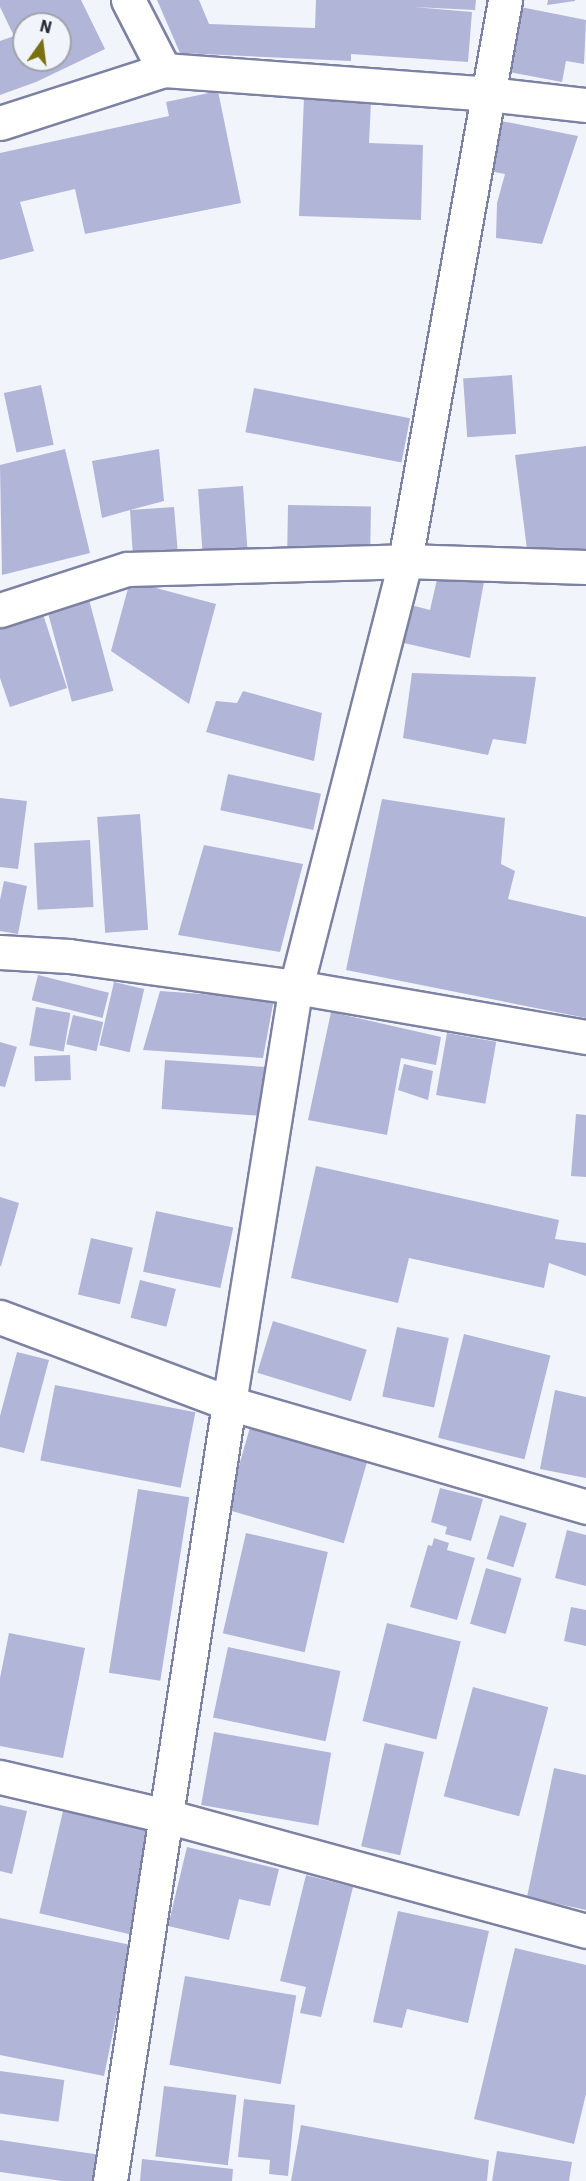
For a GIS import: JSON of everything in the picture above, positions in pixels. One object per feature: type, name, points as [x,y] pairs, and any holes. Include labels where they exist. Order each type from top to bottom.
[{"type":"street","points":[[128,0],[164,70]]},
{"type":"street","points":[[110,2181],[229,1403],[296,987],[405,561],[505,0]]},
{"type":"street","points":[[0,123],[164,70],[488,94],[586,105]]},
{"type":"street","points":[[0,610],[127,569],[405,561],[586,567]]},
{"type":"street","points":[[0,952],[69,956],[296,987],[586,1037]]},
{"type":"street","points":[[0,1317],[229,1403],[586,1507]]},
{"type":"street","points":[[0,1778],[166,1816],[586,1931]]},
{"type":"building","points":[[0,0],[81,0],[105,49],[72,65],[72,12],[12,12],[12,32],[0,7]]},
{"type":"building","points":[[157,0],[199,0],[209,24],[315,28],[316,0],[476,0],[475,10],[414,7],[472,12],[468,62],[351,54],[351,61],[180,53]]},
{"type":"building","points":[[548,0],[575,0],[575,1],[547,5]]},
{"type":"building","points":[[500,3],[586,20],[584,64],[566,61],[562,82],[488,68]]},
{"type":"building","points":[[12,37],[12,72],[57,72],[0,95],[0,41]]},
{"type":"building","points":[[218,91],[241,203],[85,234],[75,189],[20,202],[34,251],[0,260],[0,153],[169,116],[166,102]]},
{"type":"building","points":[[304,98],[371,101],[369,143],[423,145],[421,220],[299,216]]},
{"type":"building","points":[[501,121],[578,136],[542,244],[496,238],[497,203],[505,174],[489,171]]},
{"type":"building","points":[[512,375],[516,434],[467,437],[463,378]]},
{"type":"building","points":[[41,385],[54,445],[17,453],[4,393]]},
{"type":"building","points":[[254,388],[410,418],[401,463],[245,432]]},
{"type":"building","points":[[586,446],[586,550],[528,557],[515,455]]},
{"type":"building","points":[[65,449],[90,553],[2,575],[0,465]]},
{"type":"building","points":[[159,449],[164,501],[102,518],[92,461]]},
{"type":"building","points":[[243,486],[248,551],[203,554],[198,489]]},
{"type":"building","points":[[288,505],[371,506],[370,548],[287,547]]},
{"type":"building","points":[[174,507],[178,554],[133,557],[130,510]]},
{"type":"building","points":[[438,575],[484,582],[470,658],[395,641],[407,604],[430,610]]},
{"type":"building","points":[[130,581],[216,604],[189,704],[111,651]]},
{"type":"building","points":[[88,596],[113,691],[72,702],[46,607]]},
{"type":"building","points":[[40,605],[67,688],[10,707],[0,678],[0,618]]},
{"type":"building","points":[[412,673],[536,677],[526,744],[493,739],[488,755],[403,738]]},
{"type":"building","points":[[243,691],[322,713],[314,761],[206,732],[216,701],[237,703]]},
{"type":"building","points":[[228,774],[321,794],[313,830],[220,810]]},
{"type":"building","points":[[0,798],[27,801],[18,869],[0,867]]},
{"type":"building","points":[[382,799],[505,818],[501,864],[515,871],[508,899],[586,917],[586,1018],[346,970]]},
{"type":"building","points":[[140,814],[148,930],[105,933],[97,817]]},
{"type":"building","points":[[90,840],[94,907],[38,910],[34,843]]},
{"type":"building","points":[[204,845],[303,864],[280,952],[178,935]]},
{"type":"building","points":[[4,881],[27,886],[18,934],[0,931],[0,900]]},
{"type":"building","points":[[38,975],[109,993],[103,1018],[32,1000]]},
{"type":"building","points":[[114,982],[144,989],[130,1052],[99,1045]]},
{"type":"building","points":[[160,991],[274,999],[263,1058],[143,1050]]},
{"type":"building","points":[[36,1007],[70,1013],[64,1051],[29,1045]]},
{"type":"building","points":[[331,1012],[441,1037],[436,1065],[401,1058],[387,1135],[308,1120]]},
{"type":"building","points":[[73,1015],[103,1022],[96,1051],[66,1044]]},
{"type":"building","points":[[447,1033],[496,1042],[485,1104],[436,1095]]},
{"type":"building","points":[[0,1042],[17,1047],[5,1087],[0,1086]]},
{"type":"building","points":[[70,1055],[71,1080],[35,1081],[34,1056]]},
{"type":"building","points":[[165,1060],[266,1067],[262,1116],[162,1109]]},
{"type":"building","points":[[404,1064],[433,1071],[428,1100],[398,1090]]},
{"type":"building","points":[[576,1114],[586,1115],[586,1177],[571,1176]]},
{"type":"building","points":[[316,1166],[559,1220],[555,1239],[586,1243],[586,1276],[549,1263],[544,1288],[409,1258],[398,1303],[291,1278]]},
{"type":"building","points":[[0,1197],[19,1203],[1,1266],[0,1266]]},
{"type":"building","points":[[156,1211],[233,1227],[220,1288],[143,1272]]},
{"type":"building","points":[[91,1238],[133,1248],[120,1304],[78,1295]]},
{"type":"building","points":[[140,1280],[176,1289],[166,1327],[131,1318]]},
{"type":"building","points":[[273,1321],[367,1350],[351,1401],[257,1373]]},
{"type":"building","points":[[397,1327],[449,1338],[434,1407],[382,1396]]},
{"type":"building","points":[[464,1334],[550,1356],[524,1459],[438,1438]]},
{"type":"building","points":[[17,1352],[49,1360],[24,1453],[0,1447],[0,1416]]},
{"type":"building","points":[[55,1385],[195,1412],[181,1488],[40,1461]]},
{"type":"building","points":[[555,1390],[586,1397],[586,1478],[540,1469]]},
{"type":"building","points":[[251,1424],[368,1458],[344,1543],[226,1510]]},
{"type":"building","points":[[440,1488],[483,1499],[471,1541],[445,1534],[447,1527],[431,1522]]},
{"type":"building","points":[[138,1489],[189,1497],[160,1681],[109,1673]]},
{"type":"building","points":[[500,1515],[527,1523],[513,1567],[487,1559]]},
{"type":"building","points":[[567,1530],[586,1535],[586,1586],[555,1578]]},
{"type":"building","points":[[246,1533],[328,1552],[305,1652],[223,1633]]},
{"type":"building","points":[[434,1538],[449,1543],[447,1550],[475,1558],[457,1620],[410,1607],[428,1545],[432,1546]]},
{"type":"building","points":[[486,1568],[522,1578],[506,1634],[470,1624]]},
{"type":"building","points":[[571,1607],[586,1610],[586,1646],[564,1641]]},
{"type":"building","points":[[387,1623],[461,1641],[436,1739],[363,1721]]},
{"type":"building","points":[[9,1633],[85,1648],[63,1758],[0,1746],[0,1678]]},
{"type":"building","points":[[228,1647],[340,1671],[326,1741],[213,1717]]},
{"type":"building","points":[[473,1687],[548,1707],[519,1816],[444,1796]]},
{"type":"building","points":[[214,1732],[331,1753],[318,1826],[201,1805]]},
{"type":"building","points":[[385,1743],[424,1752],[400,1855],[361,1846]]},
{"type":"building","points":[[554,1768],[586,1775],[586,1910],[527,1897]]},
{"type":"building","points":[[0,1805],[27,1811],[12,1874],[0,1871]]},
{"type":"building","points":[[63,1811],[156,1832],[132,1935],[39,1913]]},
{"type":"building","points":[[187,1847],[279,1869],[270,1906],[239,1899],[229,1940],[168,1926]]},
{"type":"building","points":[[306,1875],[353,1887],[321,2017],[300,2013],[306,1987],[280,1981]]},
{"type":"building","points":[[398,1911],[489,1931],[468,2023],[407,2009],[402,2028],[373,2022]]},
{"type":"building","points":[[0,1918],[131,1945],[104,2076],[0,2055]]},
{"type":"building","points":[[515,1948],[586,1965],[586,2094],[574,2144],[474,2119]]},
{"type":"building","points":[[185,1976],[296,1996],[281,2084],[169,2065]]},
{"type":"building","points":[[0,2071],[64,2080],[59,2122],[0,2113]]},
{"type":"building","points":[[164,2086],[236,2095],[228,2165],[155,2156]]},
{"type":"building","points":[[244,2099],[295,2105],[288,2176],[269,2174],[270,2160],[238,2157]]},
{"type":"building","points":[[301,2125],[489,2160],[487,2181],[291,2181]]},
{"type":"building","points":[[0,2140],[101,2155],[97,2181],[62,2181],[0,2172]]},
{"type":"building","points":[[497,2151],[572,2162],[569,2181],[492,2181]]},
{"type":"building","points":[[142,2159],[233,2169],[232,2181],[140,2181]]}]
